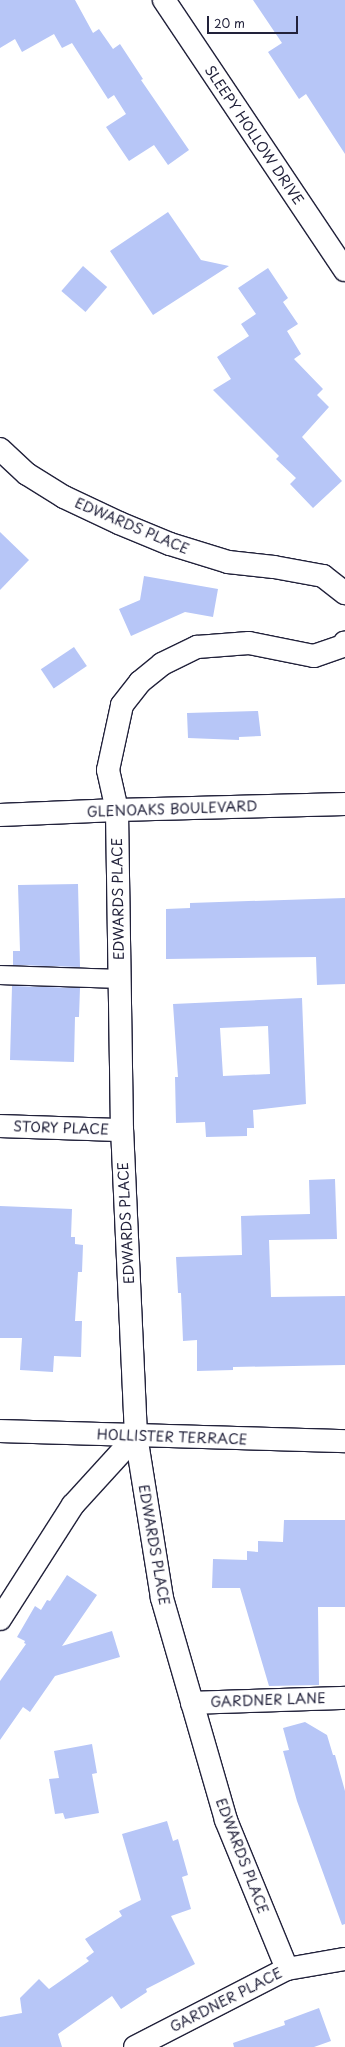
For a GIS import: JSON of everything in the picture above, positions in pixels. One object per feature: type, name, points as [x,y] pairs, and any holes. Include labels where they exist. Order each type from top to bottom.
[{"type":"street","name":"SLEEPY HOLLOW DRIVE","points":[[164,0],[345,270]]},
{"type":"street","name":"EDWARDS PLACE","points":[[0,449],[26,474],[64,497],[119,523],[170,544],[228,562],[274,567],[323,576],[345,593]]},
{"type":"street","name":"EDWARDS PLACE","points":[[287,1969],[226,1820],[162,1598],[136,1436],[122,1130],[117,810],[108,770],[122,705],[140,682],[162,664],[197,647],[249,643],[314,656],[343,646],[345,642]]},
{"type":"street","name":"GLENOAKS BOULEVARD","points":[[0,815],[117,810],[345,804]]},
{"type":"street","name":"STORY PLACE","points":[[0,1126],[122,1130]]},
{"type":"street","name":"HOLLISTER TERRACE","points":[[0,1431],[345,1441]]},
{"type":"street","points":[[0,1619],[73,1505],[136,1436]]},
{"type":"street","name":"GARDNER LANE","points":[[192,1703],[345,1698]]},
{"type":"street","name":"GARDNER PLACE","points":[[134,2047],[287,1969],[345,1959]]},
{"type":"lane","points":[[0,975],[120,979]]},
{"type":"building","points":[[0,0],[75,0],[93,33],[99,29],[113,49],[120,44],[143,79],[141,80],[189,150],[168,165],[154,145],[129,161],[106,127],[126,114],[114,95],[108,99],[72,43],[62,48],[54,34],[22,52],[15,39],[0,48]]},
{"type":"building","points":[[253,0],[345,0],[345,154],[306,94],[299,99],[268,52],[282,43]]},
{"type":"building","points":[[168,212],[201,260],[229,266],[153,315],[110,251]]},
{"type":"building","points":[[83,266],[107,287],[86,312],[61,291]]},
{"type":"building","points":[[268,268],[288,298],[283,302],[298,324],[287,331],[301,354],[294,359],[323,389],[317,395],[329,407],[302,437],[342,481],[313,508],[290,484],[296,478],[276,459],[279,456],[213,390],[231,379],[217,357],[249,336],[241,324],[256,314],[238,288]]},
{"type":"building","points":[[0,532],[29,560],[0,590]]},
{"type":"building","points":[[144,576],[218,589],[213,617],[185,612],[131,636],[119,609],[140,600]]},
{"type":"building","points":[[74,647],[87,666],[54,688],[41,669]]},
{"type":"building","points":[[258,711],[261,736],[239,737],[239,740],[188,738],[187,713]]},
{"type":"building","points":[[78,884],[80,967],[13,965],[13,951],[20,951],[18,885]]},
{"type":"building","points":[[345,898],[345,984],[317,985],[316,957],[166,959],[166,909],[190,908],[190,903]]},
{"type":"building","points":[[12,986],[80,988],[79,1017],[75,1017],[74,1062],[10,1060]]},
{"type":"building","points":[[302,998],[306,1104],[253,1110],[254,1128],[247,1128],[247,1136],[206,1137],[205,1122],[176,1123],[175,1077],[178,1077],[173,1004]],"holes":[[[268,1026],[270,1074],[223,1076],[220,1028]]]},
{"type":"building","points":[[335,1179],[337,1239],[269,1240],[271,1297],[345,1296],[345,1365],[233,1367],[233,1370],[197,1371],[197,1340],[183,1341],[181,1293],[178,1293],[176,1257],[242,1255],[241,1216],[310,1214],[309,1180]]},
{"type":"building","points":[[0,1206],[72,1209],[71,1237],[75,1237],[75,1244],[83,1245],[82,1272],[78,1272],[75,1321],[82,1321],[81,1357],[54,1356],[53,1372],[20,1370],[22,1338],[0,1338]]},
{"type":"building","points":[[284,1520],[345,1520],[345,1607],[318,1607],[319,1685],[269,1686],[240,1588],[212,1588],[213,1559],[247,1560],[247,1551],[258,1552],[258,1541],[283,1542]]},
{"type":"building","points":[[67,1575],[97,1595],[62,1646],[112,1631],[120,1657],[55,1676],[30,1712],[23,1707],[0,1740],[0,1681],[26,1644],[24,1643],[25,1641],[17,1637],[35,1606],[41,1610],[47,1600],[50,1601]]},
{"type":"building","points":[[305,1722],[327,1735],[333,1755],[335,1755],[345,1791],[345,1924],[342,1925],[297,1801],[283,1751],[289,1750],[283,1728]]},
{"type":"building","points":[[92,1744],[97,1773],[92,1774],[99,1813],[65,1819],[63,1813],[55,1814],[49,1779],[59,1778],[54,1751]]},
{"type":"building","points":[[167,1821],[173,1841],[178,1839],[188,1875],[182,1877],[191,1909],[171,1916],[195,1964],[146,1989],[147,1992],[121,2009],[112,1996],[58,2034],[62,2047],[0,2047],[0,2017],[22,2013],[20,1998],[39,1979],[49,1989],[89,1961],[86,1958],[94,1952],[85,1939],[122,1916],[119,1911],[141,1900],[122,1834]]},
{"type":"building","points":[[319,2008],[331,2041],[314,2047],[234,2047],[233,2043],[285,2025],[284,2021]]}]
